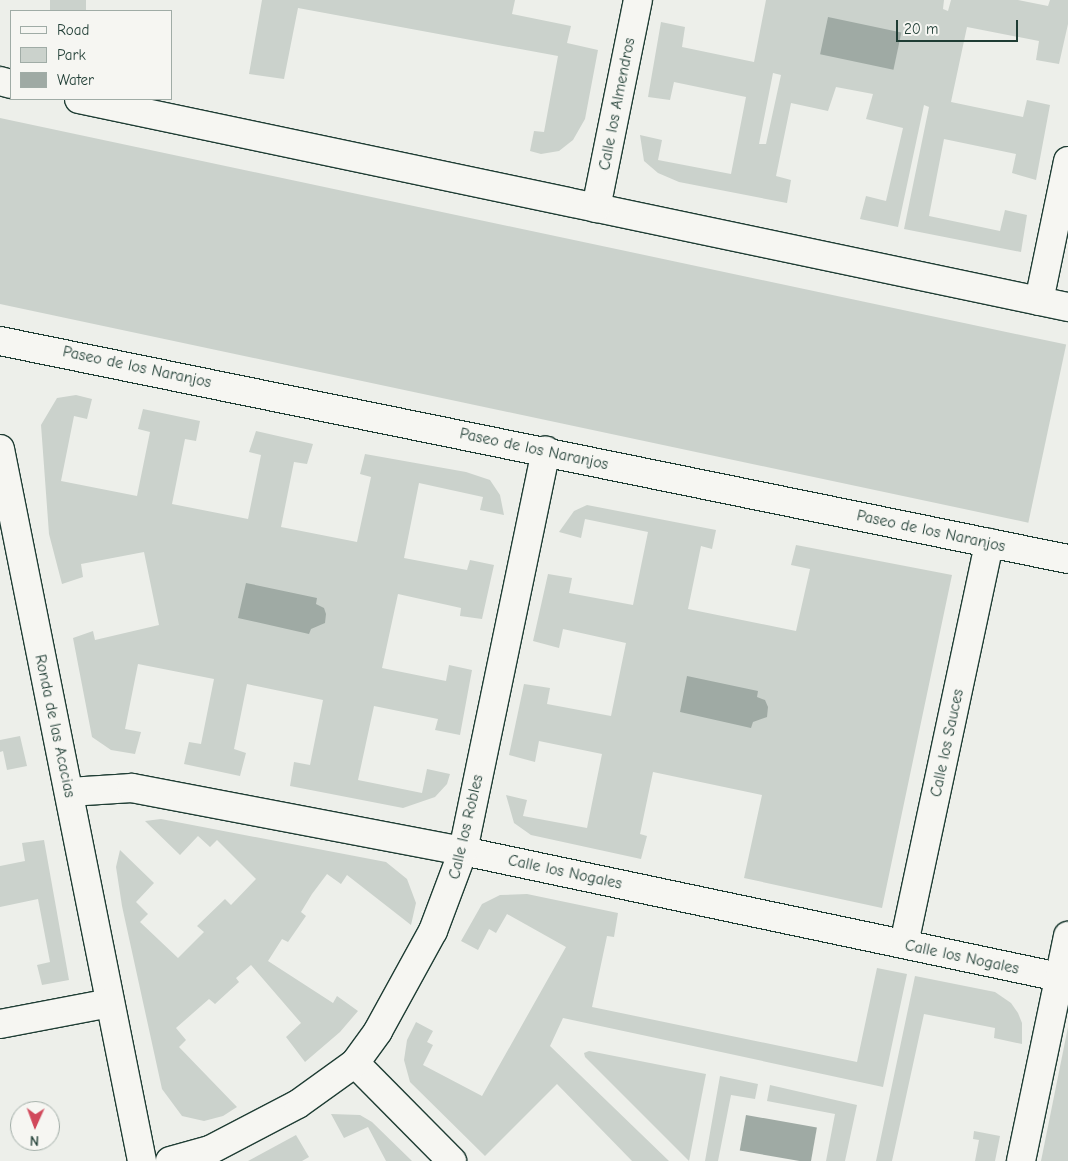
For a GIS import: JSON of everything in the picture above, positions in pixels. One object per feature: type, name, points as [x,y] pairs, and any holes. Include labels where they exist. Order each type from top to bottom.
[{"type":"street","name":"Calle los Almendros","points":[[596,208],[638,0]]},
{"type":"street","points":[[84,100],[1068,306]]},
{"type":"street","points":[[1039,301],[1068,161]]},
{"type":"street","name":"Paseo de los Naranjos","points":[[0,341],[1068,559]]},
{"type":"street","name":"Ronda de las Acacias","points":[[0,449],[142,1161]]},
{"type":"street","name":"Calle los Robles","points":[[170,1161],[219,1146],[298,1104],[355,1063],[380,1026],[433,931],[463,851],[546,451]]},
{"type":"street","name":"Calle los Sauces","points":[[904,944],[989,543]]},
{"type":"street","name":"Calle los Nogales","points":[[69,792],[132,788],[463,851],[1060,978]]},
{"type":"street","points":[[1021,1161],[1068,936]]},
{"type":"street","points":[[0,1024],[110,1003]]},
{"type":"street","points":[[355,1063],[452,1161]]},
{"type":"green space","points":[[50,0],[86,0],[86,10],[50,10]]},
{"type":"green space","points":[[262,0],[515,0],[512,14],[571,26],[567,43],[598,50],[585,119],[573,140],[559,151],[541,154],[530,151],[534,131],[544,132],[558,56],[298,8],[284,79],[249,74]]},
{"type":"green space","points":[[766,0],[944,0],[943,9],[948,11],[951,0],[1018,0],[1048,6],[1050,0],[1068,0],[1068,24],[1059,64],[1036,60],[1039,41],[967,27],[951,102],[1023,117],[1027,100],[1050,105],[1036,180],[1012,173],[1016,154],[944,139],[929,216],[1000,231],[1005,210],[1027,215],[1021,252],[904,229],[929,107],[924,105],[898,227],[860,219],[866,196],[886,201],[903,128],[866,119],[873,94],[836,87],[828,111],[791,103],[776,176],[791,180],[787,203],[679,182],[658,173],[644,161],[640,135],[662,140],[658,160],[731,174],[746,97],[674,82],[670,100],[648,97],[661,22],[685,27],[682,47],[754,62]],"holes":[[[773,73],[781,75],[766,144],[759,144]]]},
{"type":"green space","points":[[0,118],[1066,345],[1028,523],[0,304]]},
{"type":"green space","points":[[76,395],[92,399],[87,419],[74,416],[61,481],[137,496],[150,432],[138,429],[143,409],[200,421],[196,441],[185,439],[172,504],[248,519],[261,455],[249,452],[256,431],[313,444],[307,464],[294,462],[281,527],[357,542],[371,477],[360,474],[365,454],[466,472],[490,480],[500,495],[504,515],[480,510],[483,497],[419,483],[404,558],[467,570],[470,560],[494,565],[482,619],[460,616],[461,608],[398,594],[382,668],[446,681],[449,665],[472,670],[460,735],[435,730],[438,719],[374,706],[358,780],[422,793],[427,769],[450,774],[447,784],[435,797],[403,808],[290,786],[294,762],[310,765],[323,700],[247,684],[234,749],[246,753],[240,776],[184,764],[189,742],[201,744],[214,679],[138,664],[125,729],[141,732],[135,754],[111,750],[92,737],[73,638],[93,631],[95,640],[159,625],[144,552],[81,564],[83,577],[62,584],[49,534],[41,425],[57,398]]},
{"type":"green space","points":[[587,505],[716,530],[712,549],[701,546],[688,609],[796,631],[810,569],[791,565],[796,545],[952,575],[882,908],[744,878],[762,795],[653,772],[640,834],[647,836],[641,859],[531,835],[514,823],[506,795],[527,800],[523,816],[587,828],[602,754],[539,741],[535,762],[509,755],[524,684],[550,688],[547,704],[611,716],[626,643],[563,629],[559,648],[533,641],[548,574],[572,578],[569,593],[633,605],[648,532],[585,519],[581,538],[559,532],[574,511]]},
{"type":"green space","points":[[20,736],[27,766],[7,770],[3,751],[0,752],[0,740]]},
{"type":"green space","points":[[161,819],[386,862],[407,879],[416,903],[411,925],[347,875],[341,884],[327,874],[312,894],[301,912],[306,916],[288,942],[282,939],[268,961],[333,1003],[337,996],[358,1011],[340,1032],[305,1062],[286,1037],[301,1023],[251,965],[236,978],[239,982],[215,1004],[209,999],[176,1028],[186,1040],[179,1047],[237,1107],[223,1116],[204,1121],[182,1116],[162,1089],[122,906],[116,867],[120,850],[154,883],[136,902],[148,914],[140,922],[178,958],[204,932],[197,926],[225,899],[231,905],[256,879],[217,840],[210,847],[198,836],[180,855],[145,821]]},
{"type":"green space","points":[[44,840],[69,980],[42,985],[37,965],[50,962],[38,899],[0,907],[0,866],[25,861],[22,843]]},
{"type":"green space","points":[[527,894],[618,913],[614,937],[607,936],[592,1007],[857,1062],[877,968],[907,974],[883,1087],[563,1018],[550,1046],[669,1161],[632,1161],[557,1084],[485,1156],[410,1082],[404,1060],[407,1040],[416,1022],[433,1031],[427,1042],[433,1045],[423,1065],[482,1096],[566,947],[507,914],[496,933],[489,929],[478,950],[461,941],[482,904],[500,895]]},
{"type":"green space","points":[[915,976],[995,992],[1011,1003],[1018,1013],[1022,1023],[1022,1044],[994,1038],[995,1028],[924,1014],[892,1161],[876,1161]]},
{"type":"green space","points":[[1068,1027],[1068,1161],[1041,1161]]},
{"type":"green space","points":[[589,1051],[706,1074],[689,1161],[585,1057],[584,1053]]},
{"type":"green space","points":[[720,1076],[758,1084],[755,1099],[731,1095],[718,1161],[705,1161]]},
{"type":"green space","points":[[770,1085],[857,1105],[845,1161],[826,1161],[835,1114],[767,1101]]},
{"type":"green space","points":[[331,1114],[360,1115],[372,1122],[412,1161],[386,1161],[368,1127],[344,1138]]},
{"type":"green space","points":[[974,1131],[1000,1136],[995,1161],[975,1161],[979,1140],[973,1139]]},
{"type":"green space","points":[[296,1135],[309,1157],[302,1161],[248,1161]]},
{"type":"water","points":[[828,17],[901,33],[893,70],[820,54]]},
{"type":"water","points":[[246,583],[317,598],[316,604],[324,608],[326,614],[325,623],[311,629],[309,634],[238,618]]},
{"type":"water","points":[[687,676],[758,691],[757,697],[765,700],[768,707],[767,717],[753,722],[751,728],[680,712]]},
{"type":"water","points":[[746,1115],[817,1128],[811,1161],[800,1161],[740,1150]]}]
